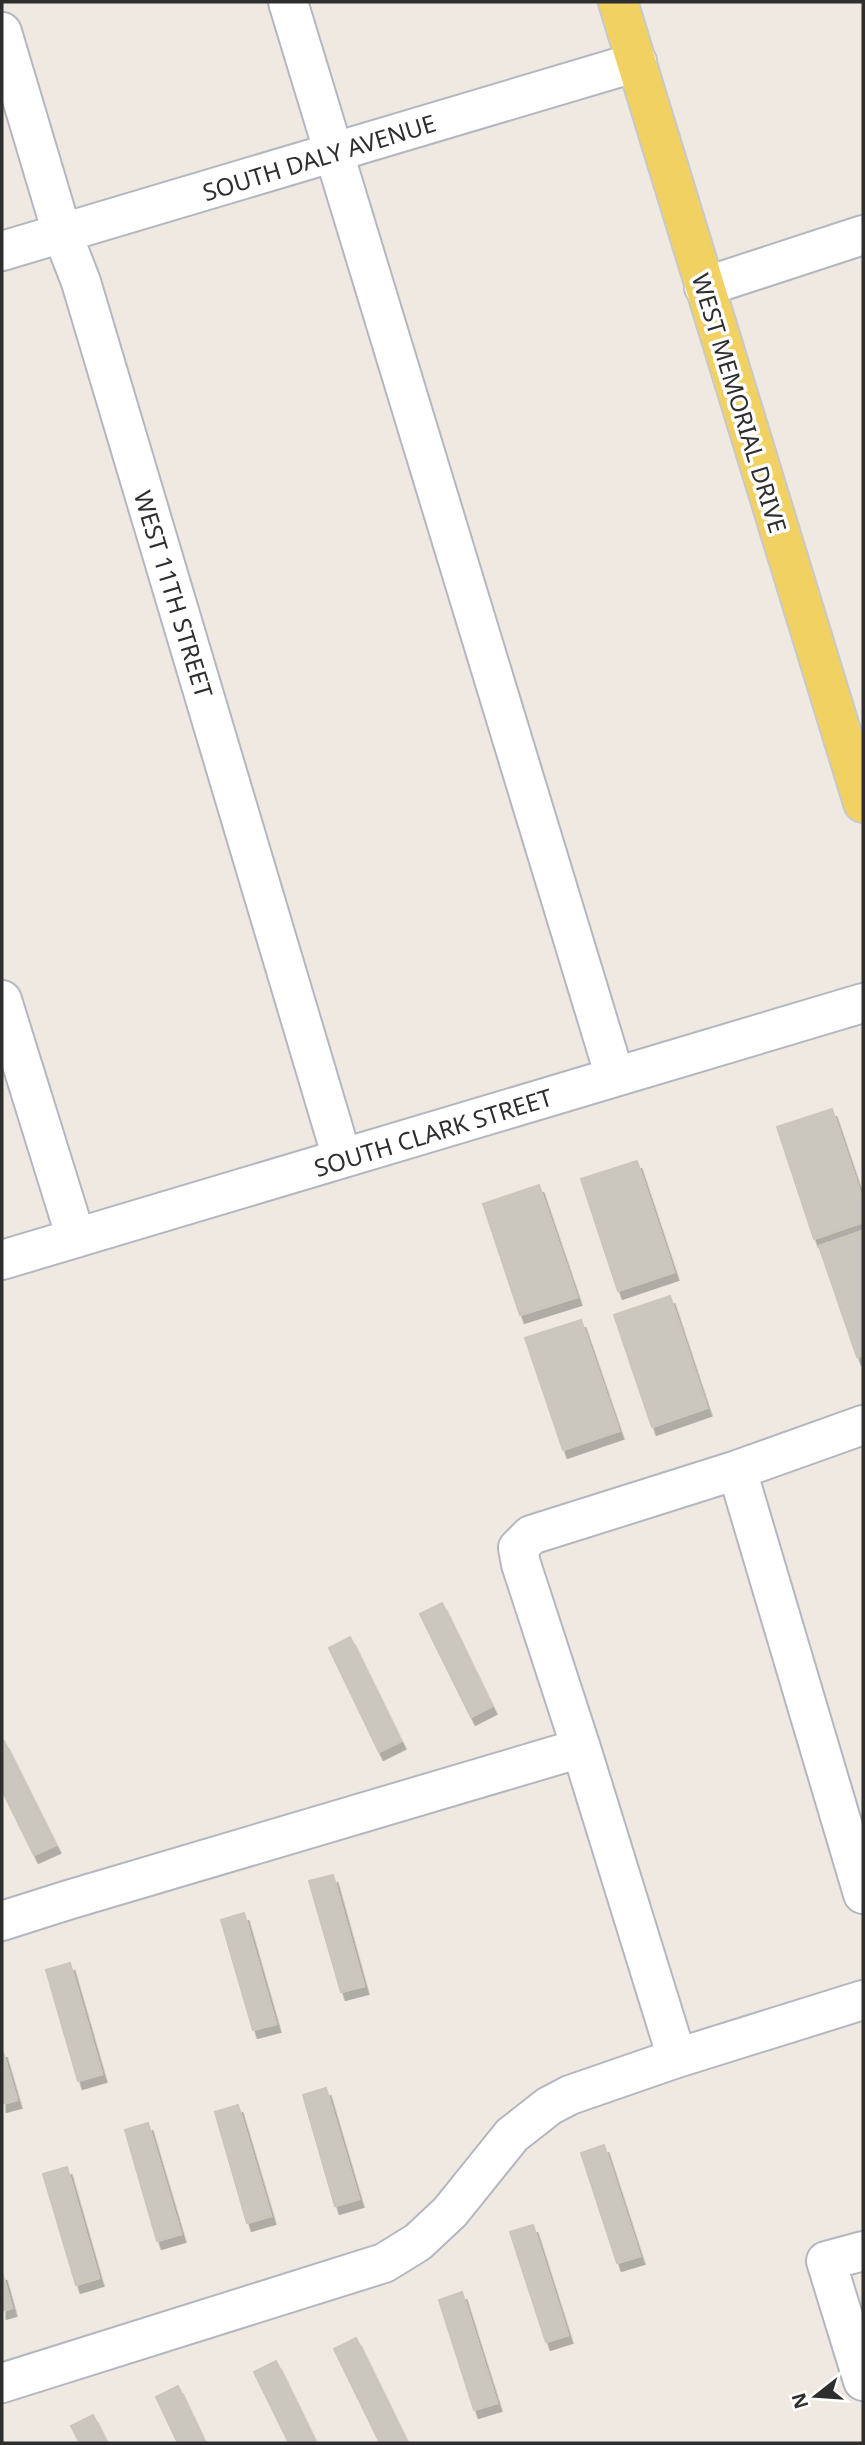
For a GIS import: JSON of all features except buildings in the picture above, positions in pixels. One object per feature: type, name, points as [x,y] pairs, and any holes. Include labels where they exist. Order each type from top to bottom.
[{"type":"main road","name":"WEST MEMORIAL DRIVE","points":[[618,2],[704,287],[860,783]]},
{"type":"street","points":[[288,2],[615,1077]]},
{"type":"street","name":"WEST 11TH STREET","points":[[2,32],[62,233],[85,295],[342,1158]]},
{"type":"street","name":"SOUTH DALY AVENUE","points":[[2,251],[636,62]]},
{"type":"street","points":[[704,287],[863,235]]},
{"type":"street","points":[[2,1000],[76,1238]]},
{"type":"street","name":"SOUTH CLARK STREET","points":[[2,1260],[863,1003]]},
{"type":"street","points":[[677,2058],[518,1548],[531,1535],[737,1469],[863,1425]]},
{"type":"street","points":[[737,1469],[863,1894]]},
{"type":"street","points":[[2,1921],[581,1748]]},
{"type":"street","points":[[2,2383],[384,2263],[418,2242],[450,2212],[512,2135],[549,2106],[570,2095],[677,2058],[863,2000]]},
{"type":"street","points":[[863,2250],[826,2261],[863,2381]]}]
